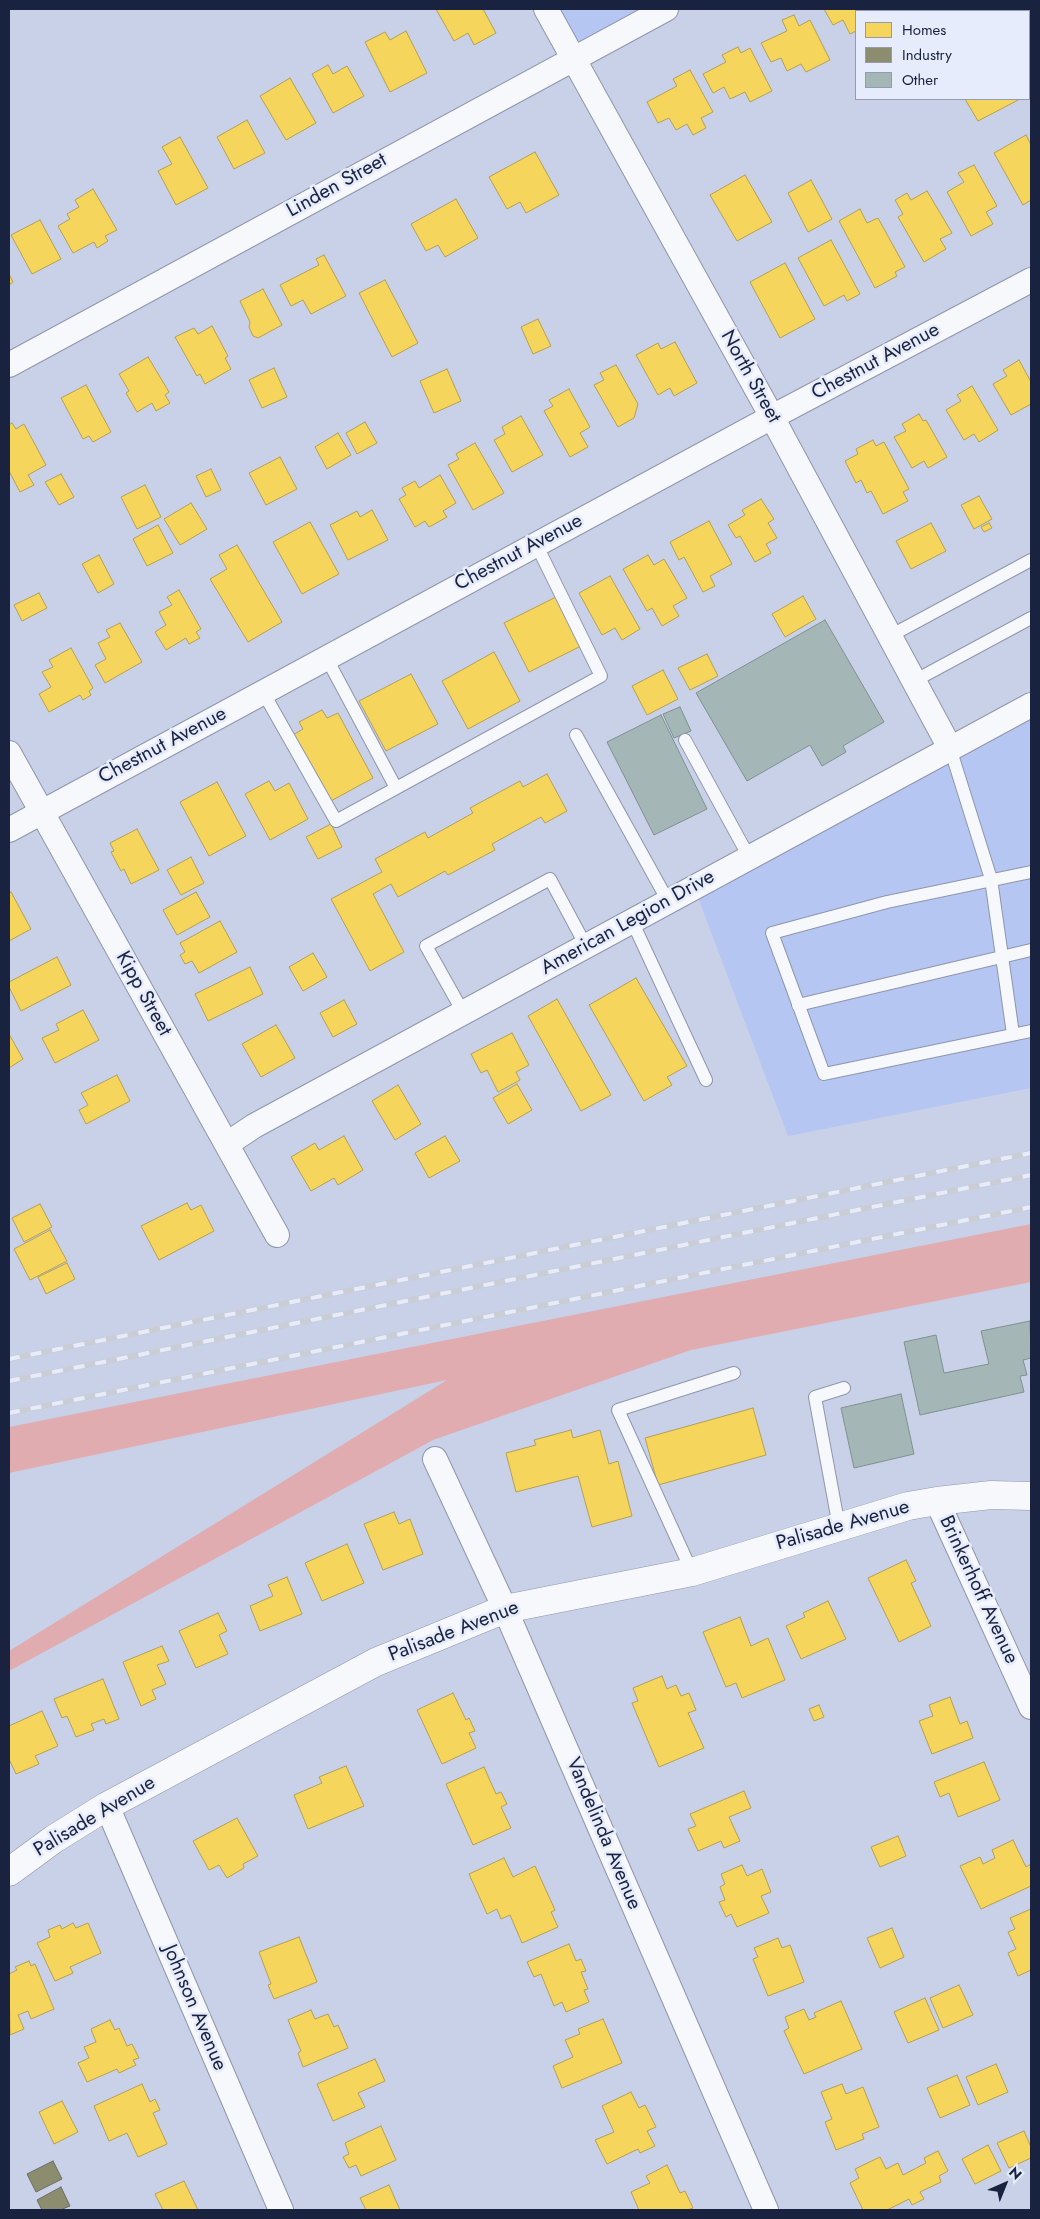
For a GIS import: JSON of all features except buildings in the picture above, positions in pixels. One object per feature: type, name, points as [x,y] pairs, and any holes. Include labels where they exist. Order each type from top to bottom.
[{"type":"street","name":"North Street","points":[[546,9],[772,417],[950,748]]},
{"type":"street","name":"Linden Street","points":[[9,365],[666,9]]},
{"type":"street","name":"Chestnut Avenue","points":[[9,830],[536,544],[1031,280]]},
{"type":"street","name":"American Legion Drive","points":[[228,1144],[254,1126],[1031,705]]},
{"type":"street","name":"Kipp Street","points":[[9,754],[277,1235]]},
{"type":"street","name":"Vandelinda Avenue","points":[[435,1459],[505,1609],[766,2210]]},
{"type":"street","name":"Palisade Avenue","points":[[9,1872],[54,1839],[107,1806],[376,1662],[505,1609],[692,1572],[908,1506],[991,1495],[1031,1496]]},
{"type":"street","name":"Brinkerhoff Avenue","points":[[937,1501],[1031,1708]]},
{"type":"street","name":"Johnson Avenue","points":[[107,1806],[280,2210]]},
{"type":"lane","points":[[263,692],[336,821],[601,676],[536,544]]},
{"type":"lane","points":[[890,636],[1031,560]]},
{"type":"lane","points":[[914,681],[1031,618]]},
{"type":"lane","points":[[326,658],[396,788]]},
{"type":"lane","points":[[576,735],[668,901]]},
{"type":"lane","points":[[685,740],[749,857]]},
{"type":"lane","points":[[950,748],[991,879],[1013,1034]]},
{"type":"lane","points":[[1031,872],[887,902],[772,933],[824,1074],[1031,1031]]},
{"type":"lane","points":[[463,1012],[426,946],[550,879],[586,946]]},
{"type":"lane","points":[[632,920],[706,1080]]},
{"type":"lane","points":[[798,1005],[1031,950]]},
{"type":"lane","points":[[692,1572],[618,1410],[734,1373]]},
{"type":"lane","points":[[839,1527],[815,1397],[844,1388]]},
{"type":"shaded area","points":[[546,9],[666,9],[573,57]]},
{"type":"shaded area","points":[[1031,705],[1031,1088],[788,1136],[694,887]]},
{"type":"shaded area","points":[[1031,1224],[1031,1282],[691,1350],[433,1440],[9,1671],[9,1651],[447,1380],[9,1473],[9,1427]]},
{"type":"railway","points":[[9,1359],[1031,1153]]},
{"type":"railway","points":[[9,1381],[1031,1175]]},
{"type":"railway","points":[[9,1413],[1031,1207]]}]
